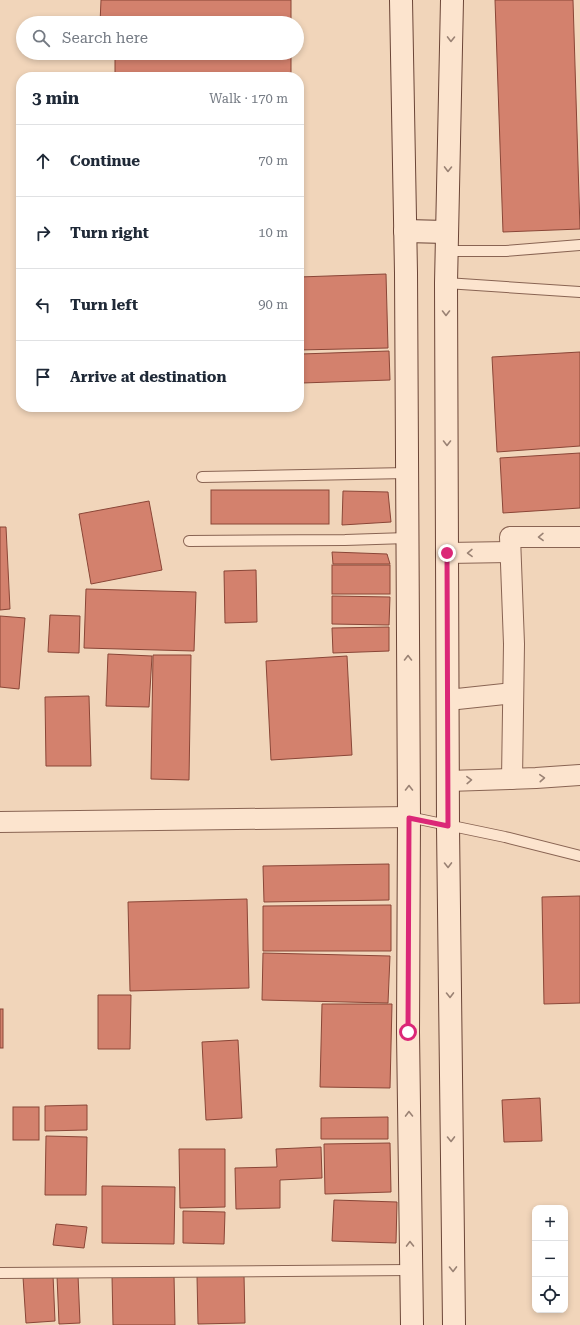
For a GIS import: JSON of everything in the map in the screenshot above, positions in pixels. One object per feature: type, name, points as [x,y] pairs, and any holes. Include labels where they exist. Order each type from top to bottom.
[{"type":"main road","points":[[401,0],[405,231],[409,818],[408,1032],[410,1270],[412,1325]]},
{"type":"main road","points":[[452,0],[446,283],[448,826],[454,1325]]},
{"type":"main road","points":[[405,231],[447,241]]},
{"type":"street","points":[[512,779],[514,644],[501,552],[510,537],[580,536]]},
{"type":"street","points":[[447,553],[501,552]]},
{"type":"street","points":[[448,700],[513,693]]},
{"type":"street","points":[[448,781],[580,775]]},
{"type":"street","points":[[0,822],[409,818]]},
{"type":"lane","points":[[447,241],[506,251],[580,245]]},
{"type":"lane","points":[[446,283],[580,292]]},
{"type":"lane","points":[[202,477],[407,473]]},
{"type":"lane","points":[[189,541],[407,538]]},
{"type":"lane","points":[[409,818],[505,837],[580,856]]},
{"type":"lane","points":[[0,1273],[410,1270]]},
{"type":"building","points":[[101,0],[291,0],[291,16],[100,16]]},
{"type":"building","points":[[495,0],[573,0],[580,229],[503,232]]},
{"type":"building","points":[[115,60],[291,60],[291,72],[115,72]]},
{"type":"building","points":[[386,274],[388,348],[304,350],[304,277]]},
{"type":"building","points":[[389,351],[390,380],[304,383],[304,354]]},
{"type":"building","points":[[580,352],[580,446],[497,452],[492,357]]},
{"type":"building","points":[[580,453],[580,508],[503,513],[500,458]]},
{"type":"building","points":[[211,490],[329,490],[329,524],[211,524]]},
{"type":"building","points":[[343,491],[388,492],[391,522],[342,525]]},
{"type":"building","points":[[149,501],[162,570],[91,584],[79,514]]},
{"type":"building","points":[[0,527],[6,527],[10,609],[0,610]]},
{"type":"building","points":[[332,552],[387,554],[390,564],[333,564]]},
{"type":"building","points":[[332,565],[390,565],[390,594],[332,594]]},
{"type":"building","points":[[256,570],[257,622],[225,623],[224,571]]},
{"type":"building","points":[[86,589],[196,592],[194,651],[84,648]]},
{"type":"building","points":[[332,596],[390,597],[389,625],[332,624]]},
{"type":"building","points":[[50,615],[80,616],[79,653],[48,652]]},
{"type":"building","points":[[0,616],[25,618],[19,689],[0,687]]},
{"type":"building","points":[[389,627],[389,651],[333,653],[332,628]]},
{"type":"building","points":[[108,654],[152,656],[149,707],[106,706]]},
{"type":"building","points":[[153,655],[191,655],[189,780],[151,779]]},
{"type":"building","points":[[347,656],[352,755],[271,760],[266,661]]},
{"type":"building","points":[[89,696],[91,766],[46,766],[45,697]]},
{"type":"building","points":[[389,864],[389,900],[264,902],[263,866]]},
{"type":"building","points":[[580,896],[580,1003],[544,1004],[542,897]]},
{"type":"building","points":[[247,899],[249,988],[130,991],[128,902]]},
{"type":"building","points":[[391,905],[391,951],[263,951],[263,906]]},
{"type":"building","points":[[263,953],[390,956],[388,1003],[262,1000]]},
{"type":"building","points":[[98,995],[131,995],[130,1049],[98,1049]]},
{"type":"building","points":[[322,1004],[392,1004],[390,1088],[320,1087]]},
{"type":"building","points":[[0,1009],[3,1009],[3,1048],[0,1048]]},
{"type":"building","points":[[238,1040],[242,1118],[206,1120],[202,1042]]},
{"type":"building","points":[[540,1098],[542,1141],[504,1142],[502,1100]]},
{"type":"building","points":[[87,1105],[87,1130],[45,1131],[45,1106]]},
{"type":"building","points":[[13,1107],[39,1107],[39,1140],[13,1140]]},
{"type":"building","points":[[388,1117],[388,1139],[321,1139],[321,1118]]},
{"type":"building","points":[[46,1136],[87,1137],[86,1195],[45,1195]]},
{"type":"building","points":[[390,1143],[391,1192],[325,1194],[324,1144]]},
{"type":"building","points":[[321,1147],[322,1178],[280,1180],[280,1208],[236,1209],[235,1168],[277,1167],[276,1149]]},
{"type":"building","points":[[179,1149],[225,1149],[225,1207],[180,1208]]},
{"type":"building","points":[[102,1186],[175,1187],[174,1244],[102,1243]]},
{"type":"building","points":[[334,1200],[397,1202],[396,1243],[332,1241]]},
{"type":"building","points":[[183,1211],[225,1212],[224,1244],[183,1243]]},
{"type":"building","points":[[56,1224],[87,1227],[84,1248],[53,1245]]},
{"type":"building","points":[[53,1275],[55,1321],[26,1323],[23,1277]]},
{"type":"building","points":[[78,1275],[80,1323],[59,1324],[57,1276]]},
{"type":"building","points":[[174,1275],[175,1325],[113,1325],[112,1276]]},
{"type":"building","points":[[244,1275],[245,1323],[198,1324],[197,1276]]},
{"type":"route","points":[[408,1032],[409,818],[448,826],[447,553]]}]
